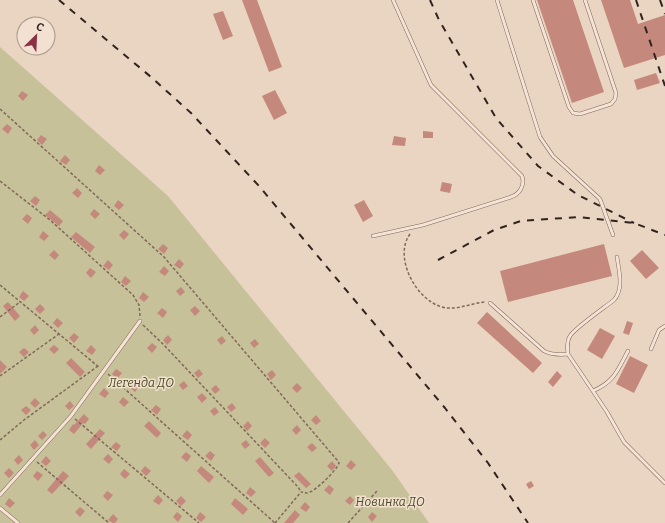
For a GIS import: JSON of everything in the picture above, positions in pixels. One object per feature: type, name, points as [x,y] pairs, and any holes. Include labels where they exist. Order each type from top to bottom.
[{"type":"lane","points":[[373,236],[423,225],[515,196],[521,189],[523,180],[522,176],[431,85],[393,0]]},
{"type":"lane","points":[[497,0],[540,137],[553,156],[600,199],[613,235]]},
{"type":"lane","points":[[534,0],[570,107],[573,113],[580,114],[611,104],[615,99],[616,93],[584,0]]},
{"type":"lane","points":[[617,257],[620,273],[618,295],[614,300],[573,332],[568,341],[568,354],[607,412],[624,442],[665,483]]},
{"type":"lane","points":[[490,303],[544,351],[555,355],[568,354]]},
{"type":"lane","points":[[0,495],[71,416],[140,321]]},
{"type":"lane","points":[[651,349],[659,330],[665,326]]},
{"type":"lane","points":[[593,391],[604,386],[610,381],[628,351]]},
{"type":"lane","points":[[0,508],[18,523]]},
{"type":"path","points":[[0,109],[164,257],[337,460],[339,463],[336,468],[317,488],[308,493],[301,492]]},
{"type":"path","points":[[0,181],[50,220],[133,295],[139,305],[140,321],[143,326],[163,344],[298,487],[301,492]]},
{"type":"path","points":[[412,232],[405,243],[404,254],[406,268],[412,282],[426,298],[441,307],[447,308],[483,302],[490,303]]},
{"type":"path","points":[[0,285],[104,371],[275,523],[301,492]]},
{"type":"path","points":[[0,317],[20,302]]},
{"type":"path","points":[[0,376],[60,334]]},
{"type":"path","points":[[0,440],[24,420],[98,366]]},
{"type":"path","points":[[71,416],[199,523]]},
{"type":"path","points":[[33,458],[109,523]]},
{"type":"path","points":[[348,523],[377,491]]},
{"type":"green space","name":"Легенда ДО","points":[[0,47],[168,196],[392,470],[429,523],[0,523]]},
{"type":"building","points":[[242,0],[257,0],[282,67],[269,72]]},
{"type":"building","points":[[537,0],[573,0],[604,92],[572,103]]},
{"type":"building","points":[[601,0],[630,0],[638,24],[665,15],[665,55],[624,68]]},
{"type":"building","points":[[223,11],[233,36],[223,40],[213,14]]},
{"type":"building","points":[[656,73],[660,83],[637,90],[634,80]]},
{"type":"building","points":[[275,90],[287,113],[274,120],[262,96]]},
{"type":"building","points":[[22,91],[28,95],[23,101],[18,96]]},
{"type":"building","points":[[7,124],[12,128],[8,134],[2,129]]},
{"type":"building","points":[[423,131],[433,132],[433,138],[423,138]]},
{"type":"building","points":[[41,135],[47,139],[42,145],[37,140]]},
{"type":"building","points":[[394,136],[406,138],[405,146],[392,145]]},
{"type":"building","points":[[65,155],[70,160],[66,165],[60,161]]},
{"type":"building","points":[[99,165],[105,170],[100,175],[95,171]]},
{"type":"building","points":[[442,182],[452,184],[450,193],[440,191]]},
{"type":"building","points":[[77,188],[82,193],[78,198],[72,193]]},
{"type":"building","points":[[35,196],[40,200],[36,206],[30,201]]},
{"type":"building","points":[[118,200],[124,205],[119,210],[114,206]]},
{"type":"building","points":[[364,200],[373,216],[363,222],[354,205]]},
{"type":"building","points":[[94,209],[100,214],[95,219],[90,214]]},
{"type":"building","points":[[50,210],[63,221],[59,226],[45,215]]},
{"type":"building","points":[[27,214],[32,218],[28,224],[22,219]]},
{"type":"building","points":[[124,230],[129,234],[124,240],[119,235]]},
{"type":"building","points":[[43,231],[49,236],[44,241],[39,237]]},
{"type":"building","points":[[76,232],[95,247],[90,253],[71,237]]},
{"type":"building","points":[[163,244],[168,248],[164,254],[158,249]]},
{"type":"building","points":[[604,244],[612,276],[508,302],[500,271]]},
{"type":"building","points":[[54,250],[59,255],[55,260],[49,255]]},
{"type":"building","points":[[642,250],[659,268],[646,279],[630,261]]},
{"type":"building","points":[[179,259],[184,264],[180,269],[174,265]]},
{"type":"building","points":[[108,260],[113,265],[109,270],[103,266]]},
{"type":"building","points":[[164,266],[169,271],[165,276],[159,272]]},
{"type":"building","points":[[90,268],[96,272],[91,278],[86,273]]},
{"type":"building","points":[[125,276],[131,281],[126,286],[121,282]]},
{"type":"building","points":[[181,287],[185,292],[180,296],[176,291]]},
{"type":"building","points":[[23,291],[29,296],[24,301],[19,297]]},
{"type":"building","points":[[143,292],[149,297],[144,302],[139,298]]},
{"type":"building","points":[[8,302],[20,316],[15,321],[3,306]]},
{"type":"building","points":[[40,304],[45,309],[40,314],[35,309]]},
{"type":"building","points":[[195,306],[200,311],[195,316],[190,310]]},
{"type":"building","points":[[162,308],[167,312],[163,318],[157,313]]},
{"type":"building","points":[[487,312],[542,363],[533,373],[477,323]]},
{"type":"building","points":[[57,318],[63,323],[58,328],[53,323]]},
{"type":"building","points":[[627,321],[633,323],[629,335],[623,333]]},
{"type":"building","points":[[35,325],[39,330],[34,335],[30,330]]},
{"type":"building","points":[[600,328],[615,336],[602,359],[587,350]]},
{"type":"building","points":[[74,333],[79,337],[74,343],[69,338]]},
{"type":"building","points":[[168,335],[172,340],[167,345],[163,340]]},
{"type":"building","points":[[222,336],[226,341],[221,345],[217,340]]},
{"type":"building","points":[[255,339],[259,344],[254,348],[250,343]]},
{"type":"building","points":[[152,343],[157,347],[152,353],[147,348]]},
{"type":"building","points":[[54,345],[59,349],[54,354],[49,349]]},
{"type":"building","points":[[91,345],[96,350],[92,355],[86,351]]},
{"type":"building","points":[[24,348],[29,352],[24,357],[19,352]]},
{"type":"building","points":[[630,356],[648,365],[634,393],[616,384]]},
{"type":"building","points":[[71,358],[85,372],[80,377],[66,363]]},
{"type":"building","points":[[0,360],[7,367],[0,374]]},
{"type":"building","points":[[116,369],[122,373],[117,379],[112,374]]},
{"type":"building","points":[[199,369],[203,374],[198,378],[194,373]]},
{"type":"building","points":[[272,370],[276,375],[271,380],[267,374]]},
{"type":"building","points":[[557,371],[562,376],[553,387],[548,382]]},
{"type":"building","points":[[184,381],[188,386],[183,390],[179,385]]},
{"type":"building","points":[[134,382],[139,386],[135,392],[129,387]]},
{"type":"building","points":[[297,383],[302,388],[297,393],[292,388]]},
{"type":"building","points":[[216,385],[220,390],[215,394],[211,389]]},
{"type":"building","points":[[104,388],[109,393],[105,398],[99,394]]},
{"type":"building","points":[[202,393],[207,398],[202,403],[197,397]]},
{"type":"building","points":[[123,397],[129,402],[124,407],[119,402]]},
{"type":"building","points":[[35,398],[40,403],[35,408],[30,403]]},
{"type":"building","points":[[70,401],[74,406],[69,410],[65,406]]},
{"type":"building","points":[[232,403],[236,408],[231,412],[227,407]]},
{"type":"building","points":[[156,405],[161,409],[157,415],[151,410]]},
{"type":"building","points":[[26,406],[31,410],[26,415],[21,410]]},
{"type":"building","points":[[215,407],[219,412],[214,416],[210,411]]},
{"type":"building","points":[[84,414],[89,419],[85,424],[83,423],[74,434],[69,430]]},
{"type":"building","points":[[316,415],[321,421],[316,425],[311,420]]},
{"type":"building","points":[[149,421],[161,433],[157,438],[144,426]]},
{"type":"building","points":[[248,421],[252,426],[247,431],[243,426]]},
{"type":"building","points":[[297,425],[301,430],[296,435],[292,430]]},
{"type":"building","points":[[100,429],[105,433],[91,449],[86,444]]},
{"type":"building","points":[[187,430],[192,435],[188,440],[182,436]]},
{"type":"building","points":[[43,431],[47,435],[42,440],[38,436]]},
{"type":"building","points":[[265,438],[270,443],[265,448],[260,443]]},
{"type":"building","points":[[35,440],[39,445],[34,450],[30,445]]},
{"type":"building","points":[[246,440],[250,445],[245,449],[241,444]]},
{"type":"building","points":[[116,442],[121,446],[117,451],[111,447]]},
{"type":"building","points":[[312,443],[317,448],[312,452],[307,447]]},
{"type":"building","points":[[210,451],[215,455],[211,461],[205,456]]},
{"type":"building","points":[[186,452],[191,456],[187,462],[181,457]]},
{"type":"building","points":[[108,454],[113,459],[109,464],[103,459]]},
{"type":"building","points":[[19,455],[23,460],[18,465],[14,460]]},
{"type":"building","points":[[46,456],[51,461],[46,466],[41,462]]},
{"type":"building","points":[[260,457],[274,473],[269,477],[255,461]]},
{"type":"building","points":[[351,460],[356,465],[351,470],[346,466]]},
{"type":"building","points":[[332,461],[336,466],[332,471],[327,466]]},
{"type":"building","points":[[145,466],[151,471],[146,476],[141,471]]},
{"type":"building","points":[[201,466],[214,477],[209,483],[197,471]]},
{"type":"building","points":[[9,468],[14,473],[9,478],[4,473]]},
{"type":"building","points":[[124,469],[130,474],[125,479],[120,474]]},
{"type":"building","points":[[37,471],[43,475],[38,481],[33,476]]},
{"type":"building","points":[[63,471],[69,476],[52,494],[47,490]]},
{"type":"building","points":[[299,472],[311,484],[306,488],[294,476]]},
{"type":"building","points":[[531,481],[534,486],[529,489],[526,484]]},
{"type":"building","points":[[329,485],[334,489],[330,495],[324,490]]},
{"type":"building","points":[[250,487],[256,492],[251,497],[246,493]]},
{"type":"building","points":[[107,491],[113,495],[108,501],[103,496]]},
{"type":"building","points":[[158,495],[163,500],[159,505],[153,501]]},
{"type":"building","points":[[181,496],[186,501],[181,506],[176,501]]},
{"type":"building","points":[[350,496],[354,500],[350,505],[345,501]]},
{"type":"building","points":[[9,498],[15,503],[10,508],[5,504]]},
{"type":"building","points":[[235,498],[248,509],[243,515],[231,504]]},
{"type":"building","points":[[305,502],[310,507],[306,512],[300,508]]},
{"type":"building","points":[[80,507],[85,511],[80,517],[75,512]]},
{"type":"building","points":[[295,510],[300,515],[293,523],[284,523]]},
{"type":"building","points":[[177,512],[182,516],[178,522],[173,517]]},
{"type":"building","points":[[200,512],[206,517],[201,522],[196,518]]},
{"type":"building","points":[[372,512],[377,516],[372,522],[368,517]]},
{"type":"building","points":[[113,514],[118,519],[115,523],[108,520]]},
{"type":"railway","points":[[59,0],[151,77],[191,113],[259,186],[445,408],[488,463],[528,523]]},
{"type":"railway","points":[[430,0],[439,20],[496,118],[538,166],[578,195],[634,223]]},
{"type":"railway","points":[[636,0],[665,86]]},
{"type":"railway","points":[[660,0],[665,14]]},
{"type":"railway","points":[[438,260],[494,230],[521,221],[578,217],[634,223],[665,235]]},
{"type":"park label","name":"Новинка ДО","points":[[390,502]]}]
